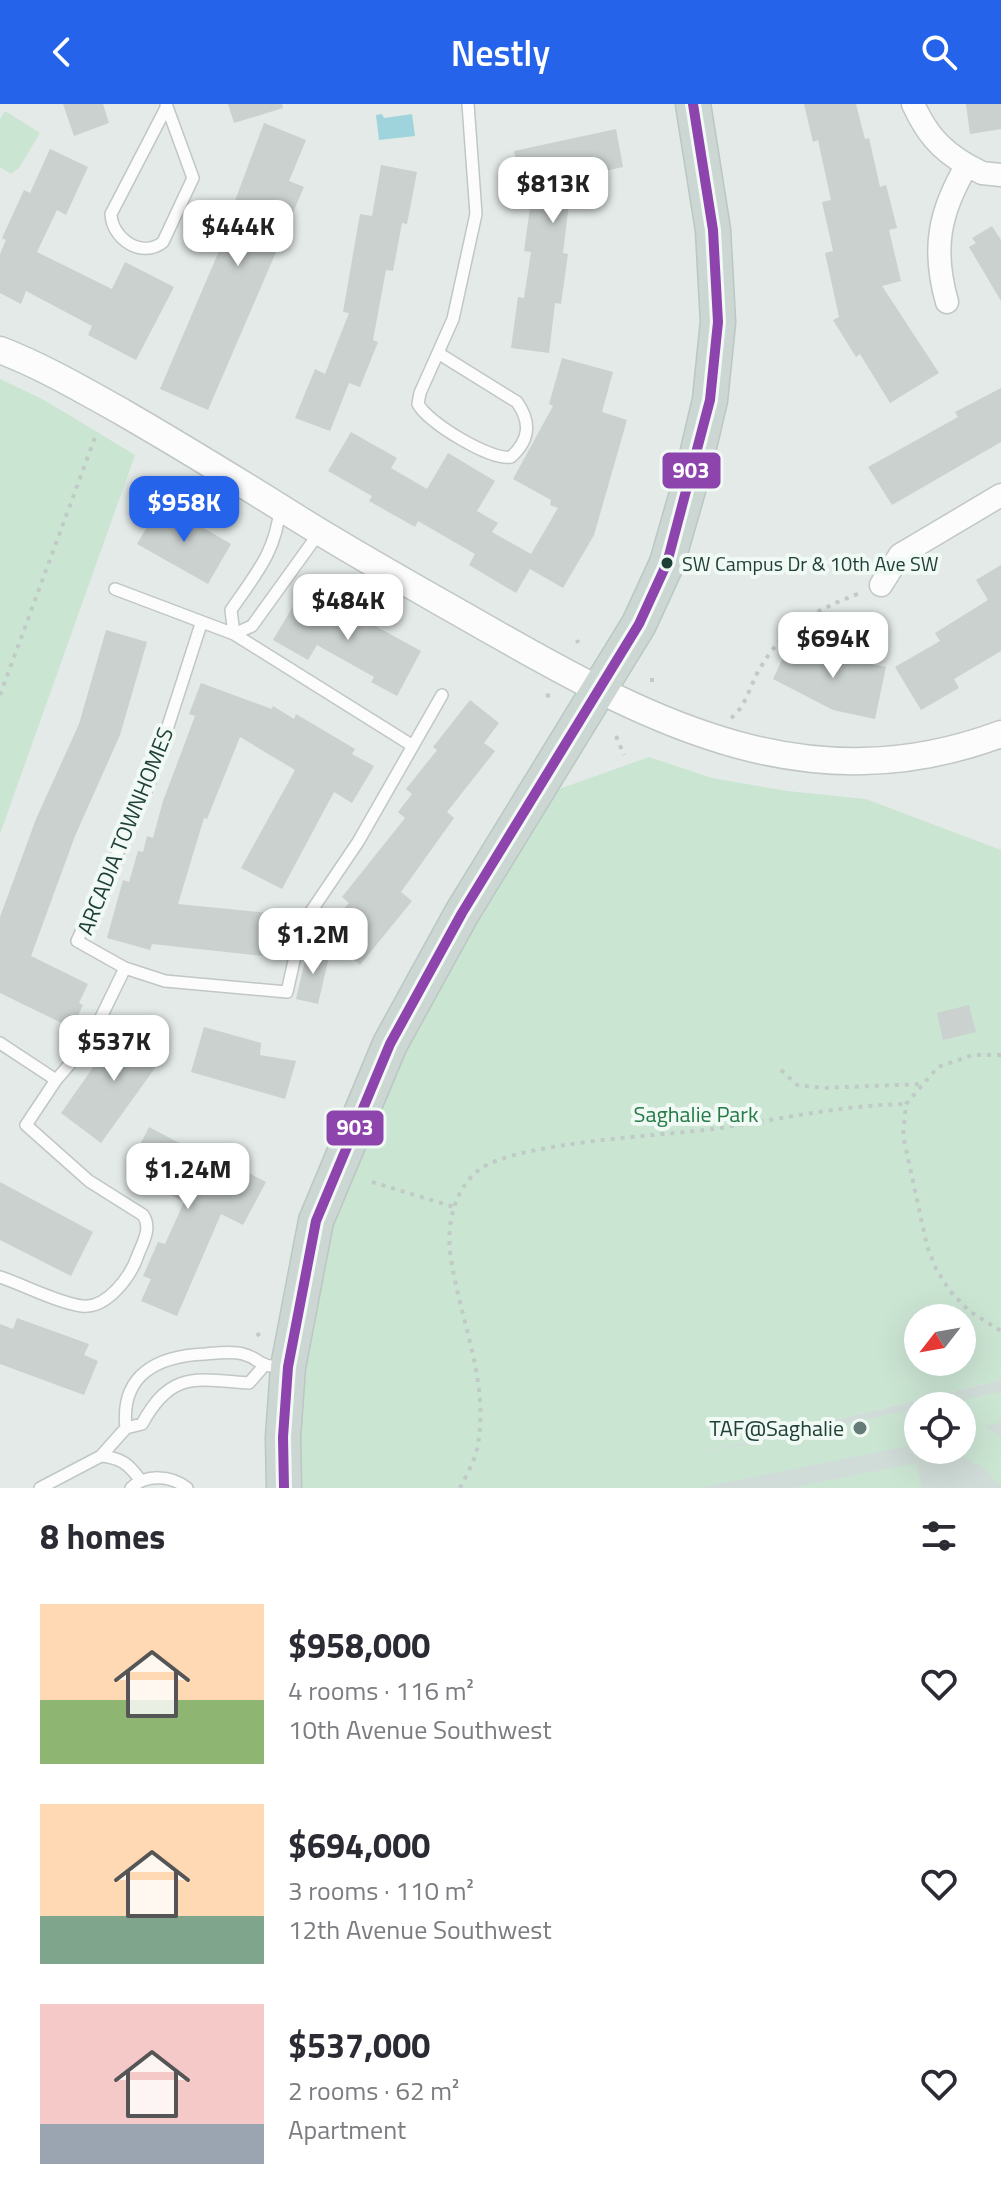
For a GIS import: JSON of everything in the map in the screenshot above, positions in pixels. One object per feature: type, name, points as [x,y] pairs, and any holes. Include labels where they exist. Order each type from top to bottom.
[{"type":"main road","points":[[284,1488],[276,1367],[316,1221],[390,1044],[462,913],[639,624],[667,563],[710,400],[718,322],[713,230],[693,104]]},
{"type":"street","points":[[913,104],[925,131],[946,153],[982,173],[1001,175]]},
{"type":"street","points":[[947,302],[939,272],[942,222],[951,192],[967,165]]},
{"type":"street","points":[[0,350],[46,368],[200,457],[319,532],[596,691],[667,722],[734,744],[803,759],[873,761],[936,752],[1001,734]]},
{"type":"street","points":[[881,585],[900,555],[1001,495]]},
{"type":"lane","points":[[438,353],[517,402],[528,426],[525,439],[511,457],[495,458],[422,411],[418,404],[420,393],[453,319],[476,214],[468,104]]},
{"type":"lane","points":[[166,105],[193,178],[163,242],[155,249],[147,250],[123,240],[112,223],[111,214],[166,105]]},
{"type":"lane","points":[[234,634],[231,610],[270,553],[278,533],[280,508]]},
{"type":"lane","points":[[234,634],[252,626],[319,532]]},
{"type":"lane","points":[[115,589],[234,634],[413,746]]},
{"type":"lane","name":"ARCADIA TOWNHOMES","points":[[201,624],[150,782],[77,941],[125,968],[165,981],[287,992],[298,943],[310,913],[358,842],[442,695]]},
{"type":"lane","points":[[0,1277],[82,1306],[91,1305],[102,1300],[127,1277],[148,1230],[148,1222],[143,1215],[89,1181],[26,1125],[56,1080],[89,1042],[125,968]]},
{"type":"lane","points":[[0,1043],[56,1080]]},
{"type":"lane","points":[[126,1428],[124,1409],[131,1388],[156,1363],[182,1355],[224,1353],[245,1354],[276,1367]]},
{"type":"lane","points":[[40,1488],[101,1456],[126,1428],[142,1424],[159,1397],[171,1386],[202,1381],[249,1383],[276,1367]]},
{"type":"lane","points":[[101,1456],[116,1458],[129,1465],[135,1484],[161,1478],[178,1481],[187,1488]]},
{"type":"path","points":[[0,695],[97,432]]},
{"type":"path","points":[[729,719],[738,713],[759,670],[782,638],[815,611],[881,585]]},
{"type":"path","points":[[650,680],[658,680]]},
{"type":"path","points":[[616,736],[624,755]]},
{"type":"path","points":[[1001,1055],[973,1055],[938,1067],[906,1104],[903,1135],[927,1246],[936,1269],[950,1291],[969,1311],[1001,1331]]},
{"type":"path","points":[[781,1070],[797,1085],[823,1088],[922,1084]]},
{"type":"path","points":[[460,1488],[477,1450],[479,1418],[476,1355],[450,1250],[450,1225],[462,1187],[478,1171],[494,1160],[535,1150],[711,1129],[863,1105],[906,1104]]},
{"type":"path","points":[[372,1182],[455,1207]]},
{"type":"shaded area","name":"TAF@Saghalie","points":[[1001,1380],[1001,1488],[555,1488],[904,1403],[904,1464],[976,1464],[976,1392],[951,1392]]},
{"type":"green space","points":[[5,111],[40,133],[19,168],[11,174],[0,167],[0,119]]},
{"type":"green space","points":[[0,379],[44,400],[135,455],[0,834]]},
{"type":"green space","name":"Saghalie Park","points":[[649,757],[712,778],[787,791],[866,799],[1001,850],[1001,1380],[952,1392],[904,1392],[904,1404],[688,1456],[904,1412],[904,1447],[698,1488],[284,1488],[316,1221],[534,798]]},
{"type":"green space","points":[[1001,1392],[1001,1422],[985,1426],[1001,1437],[1001,1487],[976,1464],[976,1397]]},
{"type":"green space","points":[[917,1464],[922,1488],[790,1488]]},
{"type":"water","points":[[382,114],[384,118],[412,114],[415,136],[379,140],[376,115]]},
{"type":"building","points":[[63,104],[103,104],[109,123],[74,136]]},
{"type":"building","points":[[228,104],[282,104],[283,108],[234,123]]},
{"type":"building","points":[[804,104],[856,104],[865,139],[869,138],[880,187],[886,185],[897,228],[889,230],[901,281],[882,286],[939,373],[890,403],[860,354],[856,357],[833,320],[839,317],[825,253],[833,251],[822,202],[831,200],[818,140],[813,142]]},
{"type":"building","points":[[966,104],[1001,104],[1001,129],[970,134]]},
{"type":"building","points":[[264,123],[306,140],[289,181],[304,187],[208,410],[160,389],[231,223],[227,222]]},
{"type":"building","points":[[616,129],[623,167],[572,178],[563,253],[568,254],[561,304],[555,303],[549,353],[511,348],[518,297],[524,298],[531,252],[524,251],[533,186],[522,189],[514,151]]},
{"type":"building","points":[[50,149],[88,167],[66,215],[57,210],[37,252],[112,289],[125,262],[174,287],[136,360],[88,335],[92,326],[26,291],[21,304],[0,293],[0,254],[6,240],[2,238],[24,190],[30,193]]},
{"type":"building","points":[[381,165],[417,172],[407,224],[402,223],[393,271],[386,270],[373,340],[378,342],[360,387],[349,383],[330,431],[295,418],[315,369],[325,374],[349,313],[343,312],[360,214],[372,216]]},
{"type":"building","points":[[992,226],[1001,240],[1001,301],[969,247],[976,243],[972,238]]},
{"type":"building","points":[[562,358],[613,372],[602,412],[627,420],[594,535],[563,588],[530,569],[516,593],[469,565],[475,554],[418,521],[415,527],[369,501],[372,496],[328,471],[351,432],[397,458],[391,468],[427,489],[448,453],[495,481],[477,511],[498,523],[492,532],[531,554],[558,508],[550,505],[551,500],[513,479],[553,406],[549,404]]},
{"type":"building","points":[[1001,388],[1001,442],[892,505],[868,467],[958,417],[955,412]]},
{"type":"building","points":[[161,503],[231,544],[208,584],[137,544]]},
{"type":"building","points":[[1001,565],[1001,651],[954,679],[959,688],[921,710],[895,667],[940,641],[935,633],[988,600],[976,580]]},
{"type":"building","points":[[302,591],[343,616],[346,610],[421,651],[397,696],[371,682],[374,677],[317,645],[308,660],[273,640]]},
{"type":"building","points":[[106,630],[147,642],[120,735],[75,836],[31,956],[88,984],[79,1003],[83,1005],[72,1028],[0,993],[0,917],[36,819],[79,724]]},
{"type":"building","points":[[808,641],[844,658],[886,667],[875,719],[833,710],[773,679],[787,649],[801,655]]},
{"type":"building","points":[[201,683],[272,709],[273,706],[294,719],[296,714],[355,749],[352,754],[374,766],[352,803],[334,792],[282,889],[241,868],[295,770],[240,737],[207,819],[204,818],[178,904],[278,914],[273,957],[152,944],[150,950],[107,938],[123,880],[129,882],[138,851],[143,852],[147,836],[153,838],[163,801],[195,716],[189,714]]},
{"type":"building","points":[[470,700],[499,723],[484,743],[495,751],[447,812],[454,818],[401,892],[412,901],[360,965],[326,938],[342,921],[337,917],[349,903],[342,897],[405,818],[398,812],[412,794],[406,789],[437,750],[433,747]]},
{"type":"building","points":[[308,948],[330,953],[318,1004],[296,999]]},
{"type":"building","points":[[969,1005],[976,1032],[943,1040],[937,1013]]},
{"type":"building","points":[[133,1024],[168,1050],[101,1143],[61,1113],[113,1039],[119,1043]]},
{"type":"building","points":[[204,1027],[261,1043],[260,1055],[296,1061],[285,1099],[191,1072]]},
{"type":"building","points":[[149,1127],[240,1175],[243,1170],[266,1182],[243,1225],[221,1214],[177,1316],[141,1301],[151,1279],[143,1276],[158,1242],[165,1244],[184,1202],[126,1172]]},
{"type":"building","points":[[0,1182],[93,1232],[71,1276],[0,1240]]},
{"type":"building","points":[[17,1318],[89,1344],[84,1355],[98,1361],[84,1395],[0,1364],[0,1324],[13,1329]]},
{"type":"transit line","name":"903","points":[[284,1488],[283,1437],[288,1367],[316,1221],[390,1044],[462,913],[639,624],[667,563],[710,400],[718,322],[713,230],[693,104]]},
{"type":"place","name":"SW Campus Dr & 10th Ave SW","points":[[667,563]]},
{"type":"place","name":"TAF@Saghalie","points":[[860,1428]]}]
